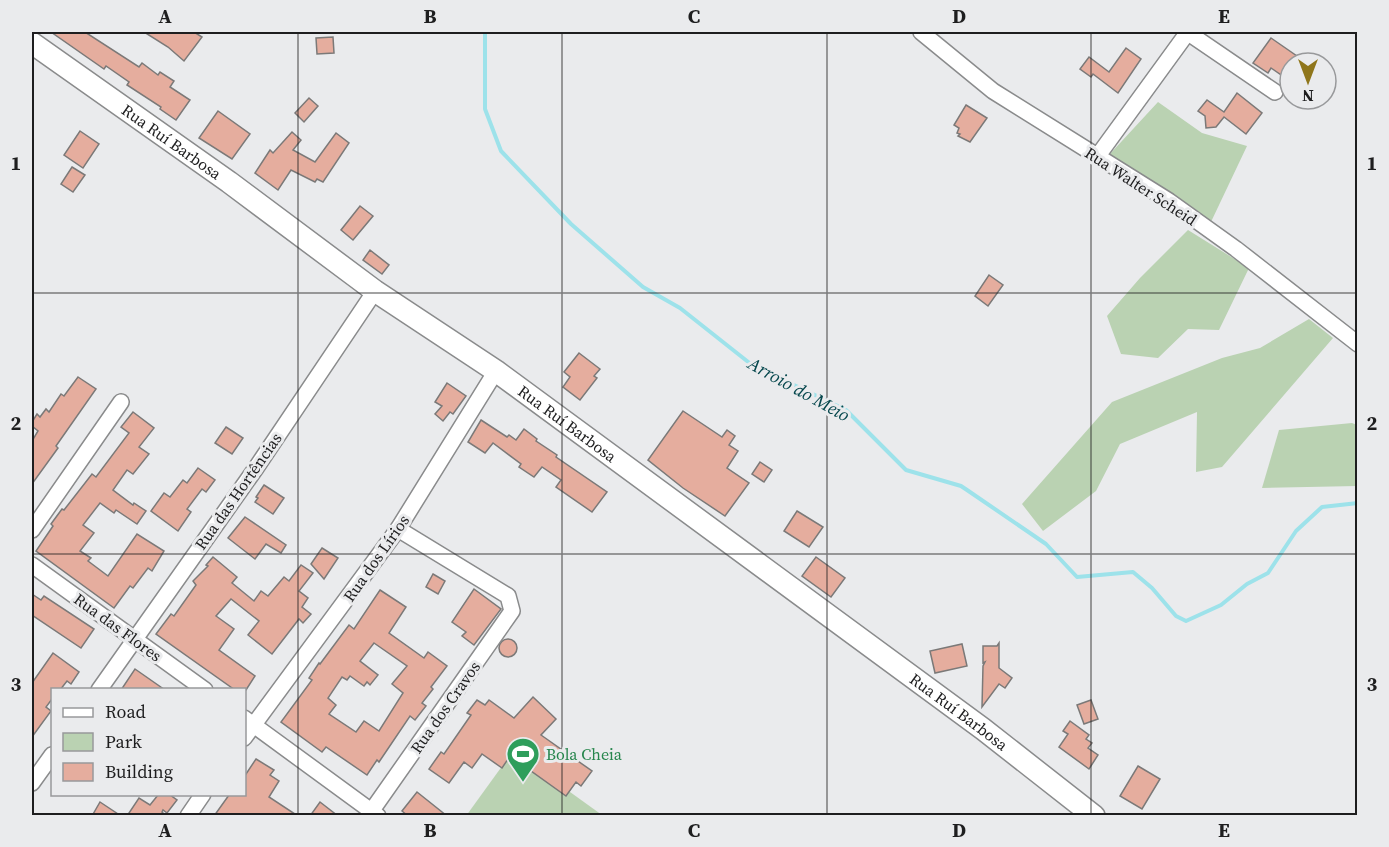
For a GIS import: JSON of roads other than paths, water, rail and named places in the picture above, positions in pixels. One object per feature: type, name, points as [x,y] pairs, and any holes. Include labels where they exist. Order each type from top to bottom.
[{"type":"main road","name":"Rua Ruí Barbosa","points":[[32,43],[230,182],[375,291],[496,371],[983,729],[1094,816]]},
{"type":"street","points":[[1097,157],[1187,32],[1275,92]]},
{"type":"street","name":"Rua Walter Scheid","points":[[926,33],[993,91],[1188,215],[1358,344]]},
{"type":"street","name":"Rua das Hortências","points":[[100,688],[256,468],[375,291]]},
{"type":"street","name":"Rua dos Lírios","points":[[249,721],[398,529],[496,371]]},
{"type":"street","points":[[32,530],[122,402]]},
{"type":"street","name":"Rua dos Cravos","points":[[373,814],[512,611],[508,596],[398,529]]},
{"type":"street","name":"Rua das Flores","points":[[32,566],[202,688]]},
{"type":"street","points":[[249,721],[373,814]]},
{"type":"street","points":[[32,783],[51,756]]},
{"type":"street","points":[[188,816],[202,796]]},
{"type":"waterway","name":"Arroio do Meio","points":[[485,32],[485,109],[501,151],[571,224],[643,287],[680,308],[752,365],[846,410],[906,470],[961,486],[1046,544],[1077,577],[1133,572],[1152,588],[1176,616],[1186,621],[1221,605],[1247,584],[1268,573],[1296,531],[1322,507],[1358,503]]},
{"type":"place","name":"Bola Cheia","points":[[523,783]]}]
